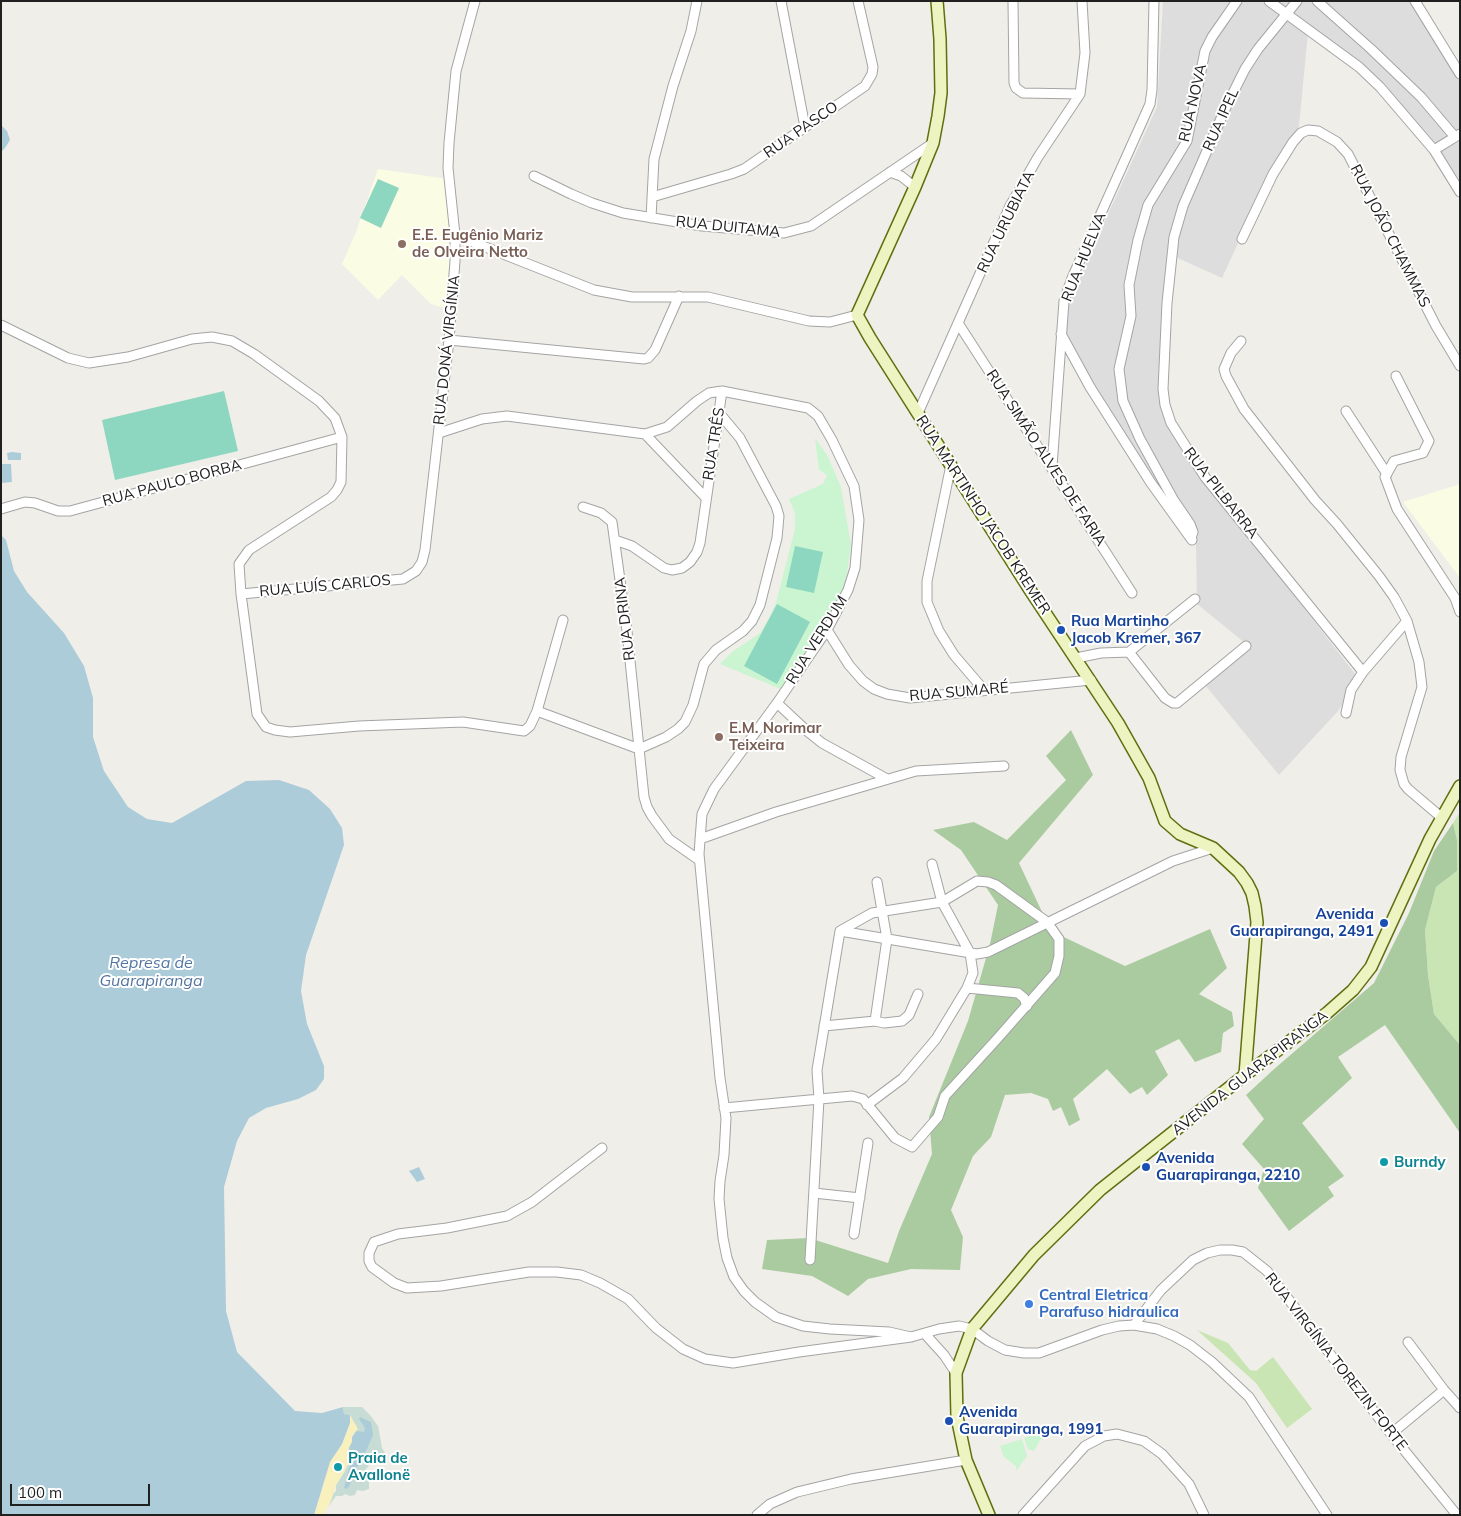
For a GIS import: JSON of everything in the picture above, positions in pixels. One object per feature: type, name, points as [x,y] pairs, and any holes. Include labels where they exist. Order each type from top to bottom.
[{"type":"street","name":"RUA DONÁ VIRGÍNIA","points":[[438,433],[456,261],[448,168],[449,143],[456,71],[475,1]]},
{"type":"street","points":[[651,218],[656,152],[673,86],[691,31],[697,1]]},
{"type":"street","points":[[781,1],[805,127]]},
{"type":"street","name":"RUA PASCO","points":[[652,197],[744,169],[865,86],[870,80],[872,67],[858,1]]},
{"type":"street","points":[[455,235],[594,290],[632,297],[708,297],[809,321],[830,322],[857,315],[933,143],[941,93],[937,1]]},
{"type":"street","points":[[1013,1],[1014,83],[1016,88],[1023,93],[1080,94]]},
{"type":"street","name":"RUA URUBIATA","points":[[918,413],[1000,227],[1019,189],[1080,94],[1085,53],[1082,1]]},
{"type":"street","name":"RUA HUELVA","points":[[1052,468],[1064,301],[1067,290],[1152,96],[1154,1]]},
{"type":"street","name":"RUA NOVA","points":[[1061,333],[1090,387],[1151,483],[1192,540],[1193,532],[1190,524],[1168,491],[1123,401],[1119,369],[1131,316],[1129,284],[1138,240],[1148,205],[1187,141],[1205,51],[1212,37],[1237,1]]},
{"type":"street","points":[[1269,1],[1359,67],[1380,87],[1434,150],[1460,192]]},
{"type":"street","name":"RUA IPEL","points":[[1174,237],[1183,206],[1241,77],[1258,49],[1297,1]]},
{"type":"street","points":[[1317,1],[1421,97],[1457,136],[1434,150]]},
{"type":"street","points":[[1415,1],[1460,74]]},
{"type":"street","name":"RUA JOÃO CHAMMAS","points":[[1242,239],[1272,174],[1301,133],[1308,130],[1318,131],[1337,142],[1348,154],[1436,326],[1460,366]]},
{"type":"street","name":"RUA DUITAMA","points":[[534,176],[592,203],[623,213],[772,233],[790,232],[811,226],[933,143]]},
{"type":"street","points":[[890,172],[901,176],[915,187]]},
{"type":"street","name":"RUA PILBARRA","points":[[1174,237],[1162,377],[1165,405],[1171,423],[1205,477],[1363,672]]},
{"type":"street","points":[[449,340],[644,359],[652,356],[679,296]]},
{"type":"street","name":"RUA MARTINHO JACOB KREMER","points":[[857,315],[1030,590],[1091,680],[1142,764],[1165,821],[1180,834],[1212,848],[1239,872],[1252,893],[1256,922],[1245,1075]]},
{"type":"street","name":"RUA SIMÃO ALVES DE FARIA","points":[[958,323],[1132,593]]},
{"type":"street","points":[[1,325],[60,355],[89,363],[128,357],[192,339],[212,337],[232,341],[254,354],[328,409],[335,418],[342,437],[341,482],[337,490],[331,497],[249,550],[240,564],[241,594],[257,714],[266,727],[290,732],[359,726],[463,722],[524,730],[530,726],[537,711],[564,620]]},
{"type":"street","points":[[1241,341],[1231,352],[1224,369],[1244,409],[1305,487],[1338,524],[1379,576],[1394,597],[1407,621],[1419,662],[1422,687],[1401,756],[1400,770],[1404,784],[1408,789],[1441,816]]},
{"type":"street","points":[[1396,376],[1429,441],[1423,453],[1394,461],[1385,477],[1397,509],[1455,598],[1460,612]]},
{"type":"street","points":[[438,433],[482,419],[507,416],[646,434],[667,427],[697,401],[709,393],[722,390]]},
{"type":"street","name":"RUA TRÊS","points":[[614,540],[632,546],[664,568],[672,570],[682,568],[690,562],[697,552],[700,543],[722,390]]},
{"type":"street","name":"RUA VERDUM","points":[[722,390],[798,405],[813,412],[823,423],[854,486],[859,520],[855,568],[848,590],[827,630],[777,703],[714,789],[702,814],[699,860],[720,1078],[726,1118],[719,1199],[723,1238],[727,1258],[734,1277],[755,1302],[776,1316],[803,1326],[830,1330],[889,1332],[911,1337]]},
{"type":"street","points":[[1346,411],[1387,474]]},
{"type":"street","points":[[537,711],[639,748],[666,737],[685,722],[693,705],[704,664],[710,655],[743,631],[752,621],[760,605],[777,538],[779,516],[776,506],[740,438],[720,414]]},
{"type":"street","name":"RUA LUÍS CARLOS","points":[[241,594],[403,579],[416,571],[422,562],[424,550],[438,433]]},
{"type":"street","points":[[646,434],[706,498]]},
{"type":"street","name":"RUA PAULO BORBA","points":[[1,509],[25,502],[35,503],[58,511],[70,511],[342,437]]},
{"type":"street","points":[[951,465],[927,581],[927,602],[938,631],[954,655],[984,690]]},
{"type":"street","name":"RUA DRINA","points":[[584,507],[601,513],[612,522],[627,632],[644,796],[652,816],[669,839],[699,860]]},
{"type":"street","points":[[1076,658],[1101,653],[1129,652],[1195,599]]},
{"type":"street","points":[[1346,713],[1351,690],[1363,672],[1407,621]]},
{"type":"street","name":"RUA SUMARÉ","points":[[827,630],[849,665],[874,689],[887,694],[910,698],[1091,680]]},
{"type":"street","points":[[1129,652],[1165,698],[1173,703],[1177,702],[1246,646]]},
{"type":"street","points":[[777,703],[822,743],[887,779]]},
{"type":"street","points":[[700,839],[776,812],[916,771],[1004,766]]},
{"type":"street","name":"AVENIDA GUARAPIRANGA","points":[[989,1515],[966,1460],[957,1417],[956,1373],[972,1329],[1034,1255],[1100,1190],[1245,1075],[1327,1013],[1364,978],[1441,816],[1460,786]]},
{"type":"street","points":[[840,931],[977,954],[988,952],[1173,861],[1212,848]]},
{"type":"street","points":[[867,1105],[903,1078],[936,1039],[967,988],[973,973],[970,953],[942,902],[932,864]]},
{"type":"street","points":[[724,1108],[819,1099],[852,1096],[863,1099],[895,1138],[912,1147],[938,1117],[945,1096],[1055,973],[1059,956],[1058,939],[1047,922],[996,885],[977,881],[942,902],[872,912],[840,931],[817,1070],[819,1099],[810,1260]]},
{"type":"street","points":[[875,1021],[887,939],[876,882]]},
{"type":"street","points":[[967,988],[1018,994],[1024,998],[1027,1006]]},
{"type":"street","points":[[824,1026],[875,1021],[884,1023],[902,1021],[909,1015],[918,994]]},
{"type":"street","points":[[854,1234],[868,1143]]},
{"type":"street","points":[[602,1148],[532,1202],[507,1216],[446,1228],[398,1234],[374,1242],[369,1253],[369,1261],[372,1268],[394,1283],[407,1288],[441,1286],[529,1272],[557,1272],[581,1275],[600,1283],[628,1300],[656,1328],[683,1349],[705,1359],[733,1363],[911,1337],[959,1326],[972,1329],[988,1341],[1005,1350],[1024,1354],[1040,1353],[1102,1330],[1119,1326],[1134,1325],[1156,1329],[1174,1336],[1212,1362],[1249,1397],[1327,1515]]},
{"type":"street","points":[[814,1193],[860,1198]]},
{"type":"street","name":"RUA VIRGÍNIA TOREZIN FORTE","points":[[1134,1325],[1161,1290],[1193,1260],[1207,1253],[1220,1250],[1243,1252],[1267,1271],[1456,1515]]},
{"type":"street","points":[[925,1334],[944,1355],[956,1373]]},
{"type":"street","points":[[1408,1342],[1460,1408]]},
{"type":"street","points":[[1392,1434],[1444,1390]]},
{"type":"street","points":[[1023,1515],[1085,1446],[1104,1436],[1117,1434],[1144,1441],[1162,1454],[1189,1484],[1204,1515]]},
{"type":"street","points":[[757,1515],[770,1504],[797,1492],[851,1479],[966,1460]]},
{"type":"shaded area","points":[[1163,1],[1411,1],[1421,14],[1460,79],[1460,196],[1434,155],[1403,113],[1358,70],[1308,33],[1298,136],[1264,187],[1222,278],[1169,254],[1159,379],[1164,415],[1182,451],[1359,679],[1338,711],[1279,775],[1205,685],[1250,647],[1197,604],[1196,544],[1066,340],[1066,306],[1157,107]]},
{"type":"shaded area","name":"E.E. Eugênio Mariz de Olveira Netto","points":[[378,169],[448,179],[454,256],[450,310],[431,304],[402,275],[378,300],[342,264],[356,232]]},
{"type":"shaded area","points":[[1460,484],[1460,578],[1403,502]]},
{"type":"shaded area","points":[[343,1407],[362,1407],[370,1415],[378,1426],[382,1448],[386,1455],[381,1455],[381,1460],[370,1464],[362,1474],[369,1482],[369,1489],[357,1490],[355,1495],[345,1494],[336,1496],[329,1506],[332,1495],[336,1491],[336,1485],[345,1471],[348,1461],[348,1450],[356,1428],[350,1415],[344,1414]]},
{"type":"green space","points":[[378,179],[399,188],[381,228],[360,218]]},
{"type":"green space","points":[[224,391],[238,451],[115,480],[102,420]]},
{"type":"green space","points":[[815,438],[827,455],[841,487],[851,545],[846,580],[839,603],[783,690],[720,664],[732,652],[760,633],[776,603],[795,529],[795,513],[789,499],[823,484],[827,475],[819,470]]},
{"type":"green space","points":[[795,546],[823,552],[814,593],[786,587]]},
{"type":"green space","points":[[777,604],[810,622],[777,684],[744,666]]},
{"type":"green space","points":[[1071,730],[1093,775],[1019,863],[1051,931],[1125,966],[1210,929],[1227,968],[1199,994],[1232,1012],[1234,1026],[1223,1033],[1221,1052],[1195,1062],[1179,1039],[1155,1051],[1168,1075],[1147,1095],[1142,1087],[1130,1094],[1107,1069],[1073,1099],[1080,1120],[1069,1126],[1061,1107],[1053,1111],[1048,1099],[1031,1093],[1005,1095],[991,1137],[973,1156],[951,1210],[963,1237],[960,1270],[911,1269],[868,1279],[848,1296],[812,1276],[762,1269],[767,1240],[809,1238],[888,1263],[899,1231],[932,1154],[929,1117],[968,1021],[990,944],[998,905],[961,850],[933,830],[974,822],[1007,840],[1066,780],[1046,756]]},
{"type":"green space","points":[[1460,812],[1460,1045],[1434,1014],[1428,975],[1425,930],[1436,887],[1457,871],[1457,840],[1453,823]]},
{"type":"green space","points":[[1453,823],[1457,840],[1457,871],[1436,887],[1425,930],[1428,975],[1434,1014],[1460,1045],[1460,1133],[1385,1025],[1338,1057],[1352,1078],[1302,1123],[1344,1176],[1328,1187],[1334,1196],[1289,1231],[1258,1188],[1264,1169],[1242,1144],[1264,1119],[1246,1095],[1374,983],[1409,913],[1434,851]]},
{"type":"green space","points":[[1197,1330],[1228,1343],[1250,1370],[1256,1371],[1273,1357],[1312,1409],[1287,1428],[1256,1383]]},
{"type":"green space","points":[[1047,1430],[1052,1432],[1046,1438],[1040,1440],[1034,1451],[1028,1449],[1024,1438]]},
{"type":"green space","points":[[1022,1439],[1027,1456],[1016,1471],[1016,1466],[1004,1457],[1000,1446]]},
{"type":"sand","name":"Praia de Avallonë","points":[[350,1415],[358,1429],[353,1434],[348,1450],[349,1463],[336,1485],[331,1501],[323,1515],[314,1515],[330,1462],[342,1444],[350,1423]]},
{"type":"water","points":[[1,125],[7,131],[10,140],[1,152]]},
{"type":"water","points":[[7,453],[21,453],[21,460],[8,460]]},
{"type":"water","points":[[1,464],[11,464],[12,482],[1,483]]},
{"type":"water","name":"Represa de Guarapiranga","points":[[1,535],[6,540],[14,571],[27,592],[64,633],[84,666],[93,698],[93,737],[104,771],[128,807],[147,819],[172,823],[246,781],[279,780],[309,790],[330,809],[342,828],[344,845],[306,955],[301,991],[307,1024],[324,1066],[324,1079],[316,1090],[298,1099],[266,1108],[249,1118],[237,1141],[224,1187],[226,1311],[237,1352],[295,1411],[322,1413],[343,1407],[344,1414],[350,1415],[350,1423],[342,1444],[330,1462],[314,1515],[1,1515]]},
{"type":"water","points":[[419,1167],[425,1179],[417,1182],[409,1171]]},
{"type":"water","points":[[360,1417],[371,1422],[373,1435],[361,1462],[351,1474],[350,1479],[352,1481],[347,1489],[344,1488],[349,1468],[354,1462],[349,1448],[352,1437],[357,1431],[364,1432],[365,1428],[359,1419]]},
{"type":"place","name":"E.E. Eugênio Mariz de Olveira Netto","points":[[402,244]]},
{"type":"place","name":"Rua Martinho Jacob Kremer, 367","points":[[1061,630]]},
{"type":"place","name":"E.M. Norimar Teixeira","points":[[719,737]]},
{"type":"place","name":"Avenida Guarapiranga, 2491","points":[[1384,923]]},
{"type":"place","name":"Burndy","points":[[1384,1162]]},
{"type":"place","name":"Avenida Guarapiranga, 2210","points":[[1146,1167]]},
{"type":"place","name":"Central Eletrica Parafuso hidraulica","points":[[1029,1304]]},
{"type":"place","name":"Avenida Guarapiranga, 1991","points":[[949,1421]]},
{"type":"place","name":"Praia de Avallonë","points":[[338,1467]]}]
